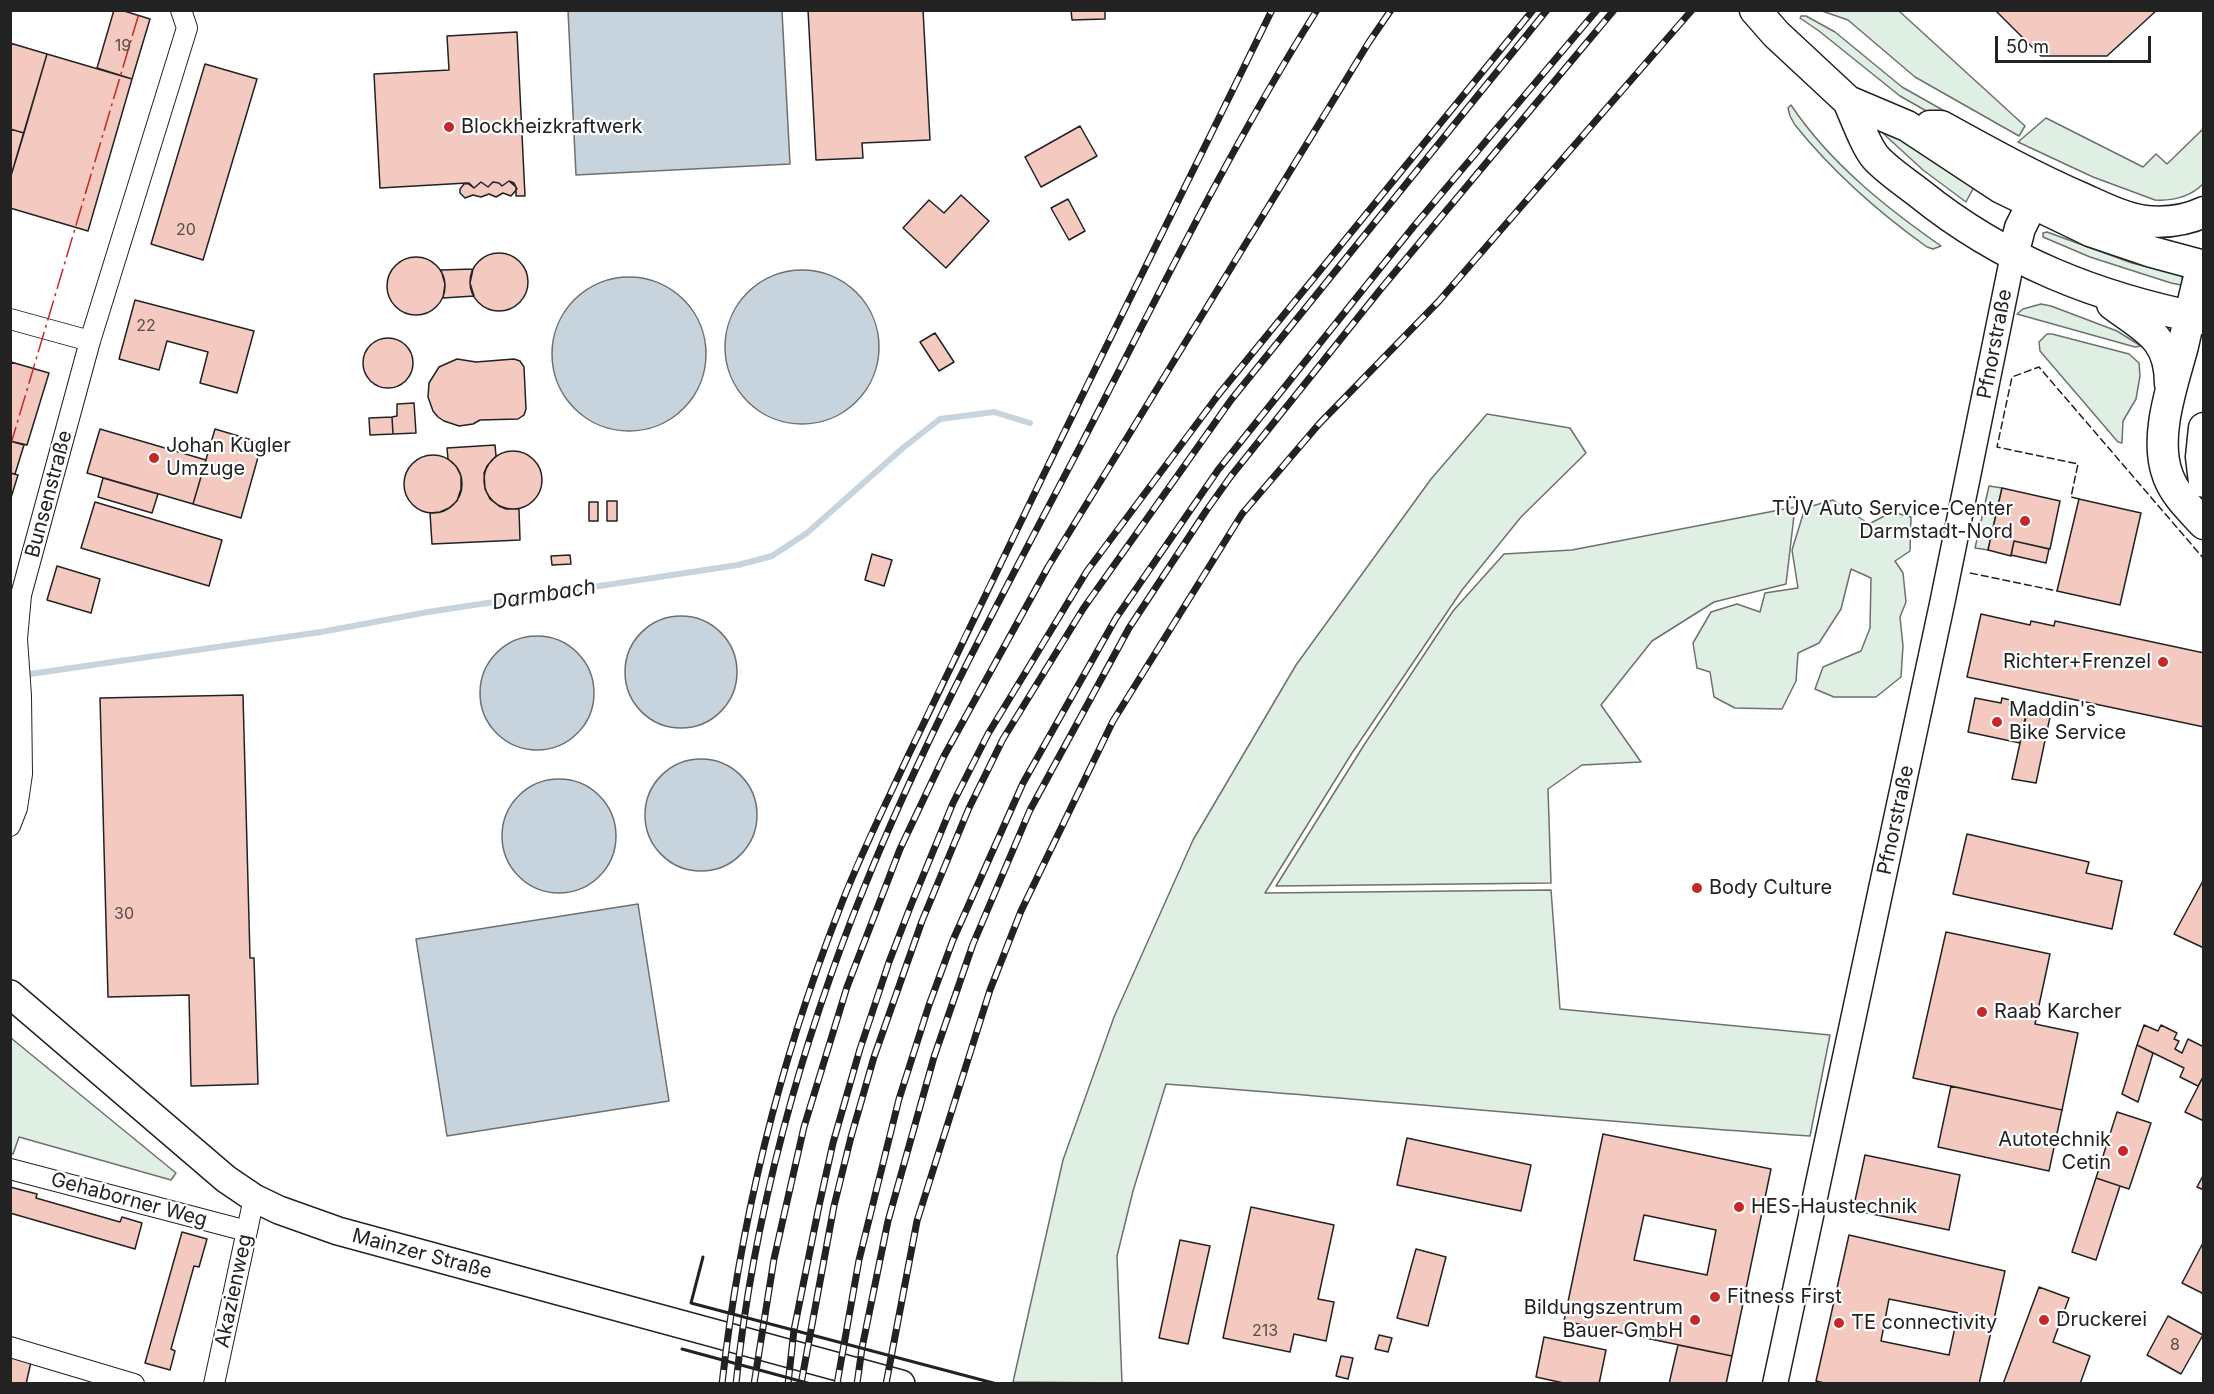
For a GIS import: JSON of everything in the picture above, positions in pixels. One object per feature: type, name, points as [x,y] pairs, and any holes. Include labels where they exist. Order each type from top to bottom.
[{"type":"main road","points":[[1755,10],[1776,34],[1848,101],[1908,126],[2001,188],[2090,231],[2152,252],[2203,263],[2196,318],[2170,393]]},
{"type":"main road","points":[[1848,101],[1875,157],[1947,216],[1990,243],[2049,273],[2126,302],[2196,318]]},
{"type":"main road","points":[[1908,126],[1941,126],[2044,182],[2116,213],[2142,220],[2164,222],[2182,220],[2204,212]]},
{"type":"main road","points":[[2013,255],[2020,228],[2031,204]]},
{"type":"main road","points":[[2096,291],[2156,337],[2165,349],[2170,369],[2170,393],[2164,440],[2167,475],[2174,490],[2204,524]]},
{"type":"main road","points":[[2204,428],[2201,457],[2204,482]]},
{"type":"main road","name":"Mainzer Straße","points":[[15,1001],[226,1179],[254,1198],[279,1210],[338,1231],[901,1383]]},
{"type":"street","name":"Bunsenstraße","points":[[10,826],[22,774],[21,696],[16,639],[21,595],[90,341],[187,28],[181,10]]},
{"type":"street","name":"Pfnorstraße","points":[[1775,1383],[1942,604],[2013,255]]},
{"type":"street","points":[[10,319],[90,341]]},
{"type":"street","name":"Gehaborner Weg","points":[[10,1169],[247,1231]]},
{"type":"street","name":"Akazienweg","points":[[214,1383],[254,1198]]},
{"type":"street","points":[[10,1347],[134,1383]]},
{"type":"green space","points":[[1822,11],[1899,11],[2025,126],[2019,136],[1915,77],[1848,20]]},
{"type":"green space","points":[[1806,16],[1835,32],[1902,87],[1994,139],[1995,150],[1900,96],[1800,18]]},
{"type":"green space","points":[[1791,105],[1823,146],[1859,182],[1899,216],[1941,246],[1933,249],[1927,247],[1857,190],[1795,125],[1788,108]]},
{"type":"green space","points":[[2046,118],[2143,167],[2156,154],[2167,164],[2203,129],[2203,184],[2193,192],[2181,197],[2155,200],[2093,177],[2018,142]]},
{"type":"green space","points":[[1884,129],[1975,185],[1966,202],[1923,170],[1883,133]]},
{"type":"green space","points":[[2047,232],[2132,263],[2148,267],[2164,267],[2181,275],[2184,282],[2181,285],[2171,283],[2090,257],[2043,237],[2043,233]]},
{"type":"green space","points":[[2041,304],[2117,331],[2141,346],[2135,347],[2017,314],[2023,309]]},
{"type":"green space","points":[[2047,334],[2129,354],[2139,363],[2140,376],[2136,399],[2123,421],[2122,443],[2118,442],[2040,351],[2039,342]]},
{"type":"green space","points":[[1487,414],[1570,428],[1586,453],[1521,517],[1462,590],[1352,753],[1265,893],[1551,890],[1560,1009],[1830,1035],[1810,1136],[1166,1084],[1133,1191],[1117,1256],[1122,1383],[1013,1382],[1063,1160],[1114,1017],[1193,840],[1296,665],[1431,479]]},
{"type":"green space","points":[[1989,486],[2002,488],[1988,550],[1975,548]]},
{"type":"green space","points":[[1833,500],[1869,524],[1892,512],[1911,517],[1910,551],[1895,561],[1903,573],[1906,602],[1900,617],[1903,646],[1901,677],[1876,697],[1834,697],[1815,689],[1823,667],[1861,651],[1870,628],[1871,578],[1851,569],[1841,609],[1819,643],[1798,653],[1796,681],[1782,709],[1735,708],[1714,697],[1710,672],[1697,668],[1693,643],[1711,612],[1737,604],[1760,612],[1765,593],[1798,588],[1792,550],[1805,508]]},
{"type":"green space","points":[[1795,507],[1786,584],[1714,602],[1652,641],[1601,705],[1641,762],[1582,765],[1548,789],[1551,883],[1276,886],[1364,745],[1453,611],[1504,554],[1572,550]]},
{"type":"green space","points":[[11,1038],[176,1173],[171,1180],[19,1137],[13,1154],[11,1153]]},
{"type":"shaded area","points":[[568,11],[782,11],[790,164],[576,175]]},
{"type":"shaded area","points":[[802,270],[817,271],[831,276],[845,283],[856,293],[866,304],[873,318],[878,332],[878,362],[873,376],[866,390],[856,401],[845,411],[831,418],[817,423],[802,424],[787,423],[773,418],[759,411],[748,401],[738,390],[731,376],[726,362],[725,347],[726,332],[731,318],[738,304],[748,293],[759,283],[773,276],[787,271]]},
{"type":"shaded area","points":[[629,277],[658,283],[672,290],[683,300],[693,311],[700,325],[706,354],[700,383],[693,397],[683,408],[672,418],[658,425],[629,431],[600,425],[586,418],[575,408],[565,397],[558,383],[552,354],[558,325],[565,311],[575,300],[586,290],[600,283]]},
{"type":"shaded area","points":[[681,616],[703,620],[721,632],[733,650],[737,672],[733,694],[721,712],[703,724],[681,728],[659,724],[641,712],[629,694],[625,672],[629,650],[641,632],[659,620]]},
{"type":"shaded area","points":[[537,636],[559,640],[577,653],[590,671],[594,693],[590,715],[577,733],[559,746],[537,750],[515,746],[497,733],[484,715],[480,693],[484,671],[497,653],[515,640]]},
{"type":"shaded area","points":[[701,759],[722,763],[741,775],[753,794],[757,815],[753,836],[741,855],[722,867],[701,871],[680,867],[661,855],[649,836],[645,815],[649,794],[661,775],[680,763]]},
{"type":"shaded area","points":[[559,779],[581,784],[599,796],[611,814],[616,836],[611,858],[599,876],[581,888],[559,893],[537,888],[519,876],[507,858],[502,836],[507,814],[519,796],[537,784]]},
{"type":"shaded area","points":[[638,904],[669,1101],[447,1136],[416,939]]},
{"type":"building","points":[[114,10],[150,19],[132,79],[97,68]]},
{"type":"building","points":[[808,10],[923,10],[930,140],[862,143],[863,158],[816,160]]},
{"type":"building","points":[[1071,10],[1105,10],[1105,19],[1072,20]]},
{"type":"building","points":[[1995,10],[2157,10],[2107,56],[2041,56]]},
{"type":"building","name":"Blockheizkraftwerk","points":[[517,32],[525,196],[516,196],[516,187],[509,181],[502,186],[493,182],[488,187],[481,182],[474,188],[467,183],[380,188],[374,74],[449,70],[447,36]]},
{"type":"building","points":[[10,43],[47,54],[24,133],[10,129]]},
{"type":"building","points":[[47,54],[132,79],[88,231],[10,208],[10,179]]},
{"type":"building","points":[[205,64],[257,79],[203,260],[151,244]]},
{"type":"building","points":[[1080,126],[1097,156],[1041,187],[1025,157]]},
{"type":"building","points":[[10,129],[24,133],[10,179]]},
{"type":"building","points":[[509,181],[514,183],[517,189],[511,196],[503,193],[496,197],[489,194],[465,198],[460,193],[464,184],[469,183],[474,188],[481,182],[488,187],[493,182],[502,186]]},
{"type":"building","points":[[961,195],[989,221],[946,268],[903,228],[929,200],[944,213]]},
{"type":"building","points":[[1068,199],[1085,231],[1069,240],[1051,208]]},
{"type":"building","points":[[499,253],[515,258],[523,266],[528,282],[523,298],[515,306],[499,311],[483,306],[475,298],[470,282],[475,266],[483,258]]},
{"type":"building","points":[[416,257],[432,262],[440,270],[445,286],[440,302],[432,310],[416,315],[400,310],[392,302],[387,286],[392,270],[400,262]]},
{"type":"building","points":[[473,269],[470,283],[474,296],[443,298],[445,284],[441,270]]},
{"type":"building","points":[[135,300],[254,331],[237,393],[200,383],[208,352],[167,341],[159,370],[119,359]]},
{"type":"building","points":[[935,333],[954,362],[939,371],[920,342]]},
{"type":"building","points":[[388,338],[406,345],[413,363],[406,381],[388,388],[370,381],[363,363],[370,345]]},
{"type":"building","points":[[457,359],[476,362],[514,359],[520,361],[524,367],[526,409],[524,415],[518,419],[480,420],[473,424],[459,426],[438,417],[428,397],[429,383],[439,367]]},
{"type":"building","points":[[11,362],[49,373],[27,445],[10,441]]},
{"type":"building","points":[[414,403],[416,433],[393,434],[392,417],[397,416],[397,404]]},
{"type":"building","points":[[392,417],[393,434],[370,435],[369,418]]},
{"type":"building","points":[[100,429],[206,460],[193,504],[87,473]]},
{"type":"building","points":[[215,429],[262,443],[241,518],[193,504]]},
{"type":"building","points":[[10,441],[24,445],[15,474],[10,473]]},
{"type":"building","points":[[495,445],[496,456],[484,473],[485,489],[490,499],[499,506],[506,509],[519,509],[520,540],[432,544],[430,513],[449,508],[457,501],[461,489],[461,476],[456,466],[448,459],[447,448]]},
{"type":"building","points":[[507,451],[519,451],[534,459],[542,474],[542,486],[534,501],[519,509],[507,509],[492,501],[484,486],[484,474],[492,459]]},
{"type":"building","points":[[433,455],[444,457],[457,468],[462,484],[460,495],[449,508],[433,513],[422,511],[409,500],[404,484],[406,473],[417,460]]},
{"type":"building","points":[[10,473],[18,475],[10,501]]},
{"type":"building","points":[[103,478],[158,494],[152,513],[98,497]]},
{"type":"building","name":"TÜV Auto Service-Center Darmstadt-Nord","points":[[2002,488],[2060,501],[2050,549],[2014,541],[2011,556],[1988,550]]},
{"type":"building","points":[[2079,499],[2141,513],[2120,605],[2057,591]]},
{"type":"building","points":[[607,501],[617,501],[617,521],[607,521]]},
{"type":"building","points":[[95,502],[222,540],[209,586],[81,548]]},
{"type":"building","points":[[589,502],[598,502],[598,521],[589,521]]},
{"type":"building","points":[[2014,541],[2049,549],[2046,563],[2011,555]]},
{"type":"building","points":[[872,554],[892,560],[884,586],[865,580]]},
{"type":"building","points":[[570,555],[571,564],[552,565],[551,556]]},
{"type":"building","points":[[57,566],[100,579],[91,613],[47,600]]},
{"type":"building","points":[[1981,614],[2030,625],[2031,621],[2054,626],[2055,621],[2204,653],[2204,727],[1967,677]]},
{"type":"building","points":[[243,695],[250,958],[254,958],[258,1084],[191,1086],[189,995],[108,997],[100,698]]},
{"type":"building","name":"Maddin's Bike Service","points":[[1975,698],[2001,703],[2002,698],[2010,700],[2009,705],[2027,709],[2020,743],[1968,732]]},
{"type":"building","points":[[2027,712],[2050,717],[2036,783],[2012,779]]},
{"type":"building","points":[[1967,834],[2089,862],[2086,873],[2122,881],[2112,929],[1953,894]]},
{"type":"building","points":[[2204,879],[2204,948],[2174,934]]},
{"type":"building","name":"Raab Karcher","points":[[1946,932],[2050,954],[2035,1024],[2078,1033],[2062,1110],[1913,1078]]},
{"type":"building","points":[[2144,1025],[2158,1031],[2161,1025],[2177,1033],[2174,1039],[2179,1041],[2175,1049],[2182,1053],[2188,1039],[2204,1047],[2204,1075],[2198,1086],[2180,1077],[2184,1068],[2137,1045]]},
{"type":"building","points":[[2137,1045],[2153,1053],[2138,1102],[2122,1094]]},
{"type":"building","points":[[2204,1075],[2204,1121],[2185,1112]]},
{"type":"building","points":[[1951,1086],[2062,1110],[2049,1171],[1938,1147]]},
{"type":"building","name":"Autotechnik Cetin","points":[[2117,1112],[2151,1123],[2129,1189],[2096,1178]]},
{"type":"building","points":[[1603,1134],[1771,1169],[1732,1356],[1564,1321]],"holes":[[[1644,1215],[1716,1230],[1707,1275],[1634,1260]]]},
{"type":"building","points":[[1407,1138],[1531,1165],[1521,1211],[1397,1185]]},
{"type":"building","points":[[1865,1155],[1960,1175],[1949,1230],[1853,1210]]},
{"type":"building","points":[[2204,1174],[2204,1190],[2197,1187]]},
{"type":"building","points":[[2096,1178],[2120,1186],[2096,1260],[2072,1252]]},
{"type":"building","points":[[10,1187],[37,1194],[36,1198],[120,1222],[122,1217],[142,1223],[135,1249],[10,1213]]},
{"type":"building","points":[[1251,1207],[1334,1225],[1318,1299],[1334,1302],[1326,1341],[1294,1334],[1290,1352],[1223,1338]]},
{"type":"building","points":[[182,1232],[207,1239],[199,1267],[194,1266],[171,1349],[175,1351],[170,1370],[145,1363]]},
{"type":"building","points":[[1849,1235],[2005,1271],[1979,1384],[1828,1384],[1816,1381]],"holes":[[[1889,1299],[1958,1313],[1949,1355],[1881,1341]]]},
{"type":"building","points":[[1180,1240],[1210,1246],[1188,1344],[1159,1338]]},
{"type":"building","points":[[2204,1241],[2204,1294],[2182,1283]]},
{"type":"building","points":[[1416,1249],[1446,1257],[1428,1326],[1397,1318]]},
{"type":"building","name":"Druckerei","points":[[2039,1287],[2069,1298],[2053,1342],[2090,1356],[2080,1384],[2003,1384]]},
{"type":"building","points":[[2168,1316],[2203,1335],[2181,1374],[2147,1355]]},
{"type":"building","points":[[1379,1335],[1392,1338],[1388,1352],[1375,1349]]},
{"type":"building","points":[[1544,1337],[1606,1350],[1599,1384],[1568,1384],[1536,1377]]},
{"type":"building","points":[[1678,1345],[1732,1356],[1726,1384],[1669,1384]]},
{"type":"building","points":[[1341,1356],[1353,1358],[1348,1379],[1336,1376]]},
{"type":"building","points":[[10,1357],[31,1362],[26,1384],[10,1384]]},
{"type":"waterway","name":"Darmbach","points":[[23,675],[321,632],[428,612],[738,565],[772,556],[807,533],[904,447],[940,419],[994,412],[1030,423]]},
{"type":"railway","points":[[722,1384],[739,1264],[765,1145],[798,1028],[846,893],[966,634],[1272,10]]},
{"type":"railway","points":[[736,1384],[754,1258],[767,1195],[800,1069],[841,947],[888,831],[940,718],[996,606],[1195,223],[1254,116],[1317,10]]},
{"type":"railway","points":[[754,1384],[774,1259],[804,1127],[847,987],[900,849],[944,756],[1048,567],[1369,42],[1391,10]]},
{"type":"railway","points":[[788,1384],[794,1330],[819,1206],[833,1143],[860,1049],[911,905],[953,803],[988,734],[1087,571],[1219,394],[1533,10]]},
{"type":"railway","points":[[801,1384],[834,1206],[874,1057],[922,921],[969,808],[1003,739],[1083,609],[1231,400],[1547,10]]},
{"type":"railway","points":[[837,1384],[859,1260],[899,1099],[929,1005],[953,940],[1023,783],[1116,618],[1218,470],[1414,226],[1597,10]]},
{"type":"railway","points":[[857,1384],[862,1348],[888,1221],[934,1057],[973,944],[1030,810],[1129,628],[1231,476],[1380,290],[1614,10]]},
{"type":"railway","points":[[886,1384],[917,1221],[990,990],[1021,911],[1113,721],[1242,514],[1319,424],[1439,301],[1692,10]]},
{"type":"fence","points":[[2079,499],[2071,497],[2078,464],[1997,447],[2012,377],[2039,367],[2204,559]]},
{"type":"fence","points":[[1970,573],[2057,591]]},
{"type":"wall","points":[[703,1257],[691,1303],[997,1384]]},
{"type":"wall","points":[[682,1349],[811,1384]]},
{"type":"power","points":[[10,447],[140,10]]},
{"type":"place","name":"Blockheizkraftwerk","points":[[449,127]]},
{"type":"place","name":"Johan Kugler Umzuge","points":[[154,458]]},
{"type":"place","name":"TÜV Auto Service-Center Darmstadt-Nord","points":[[2025,521]]},
{"type":"place","name":"Richter+Frenzel","points":[[2163,662]]},
{"type":"place","name":"Maddin's Bike Service","points":[[1997,722]]},
{"type":"place","name":"Body Culture","points":[[1697,888]]},
{"type":"place","name":"Raab Karcher","points":[[1982,1012]]},
{"type":"place","name":"Autotechnik Cetin","points":[[2123,1151]]},
{"type":"place","name":"HES-Haustechnik","points":[[1739,1207]]},
{"type":"place","name":"Fitness First","points":[[1715,1297]]},
{"type":"place","name":"Bildungszentrum Bauer GmbH","points":[[1695,1320]]},
{"type":"place","name":"Druckerei","points":[[2044,1320]]},
{"type":"place","name":"TE connectivity","points":[[1839,1323]]}]
